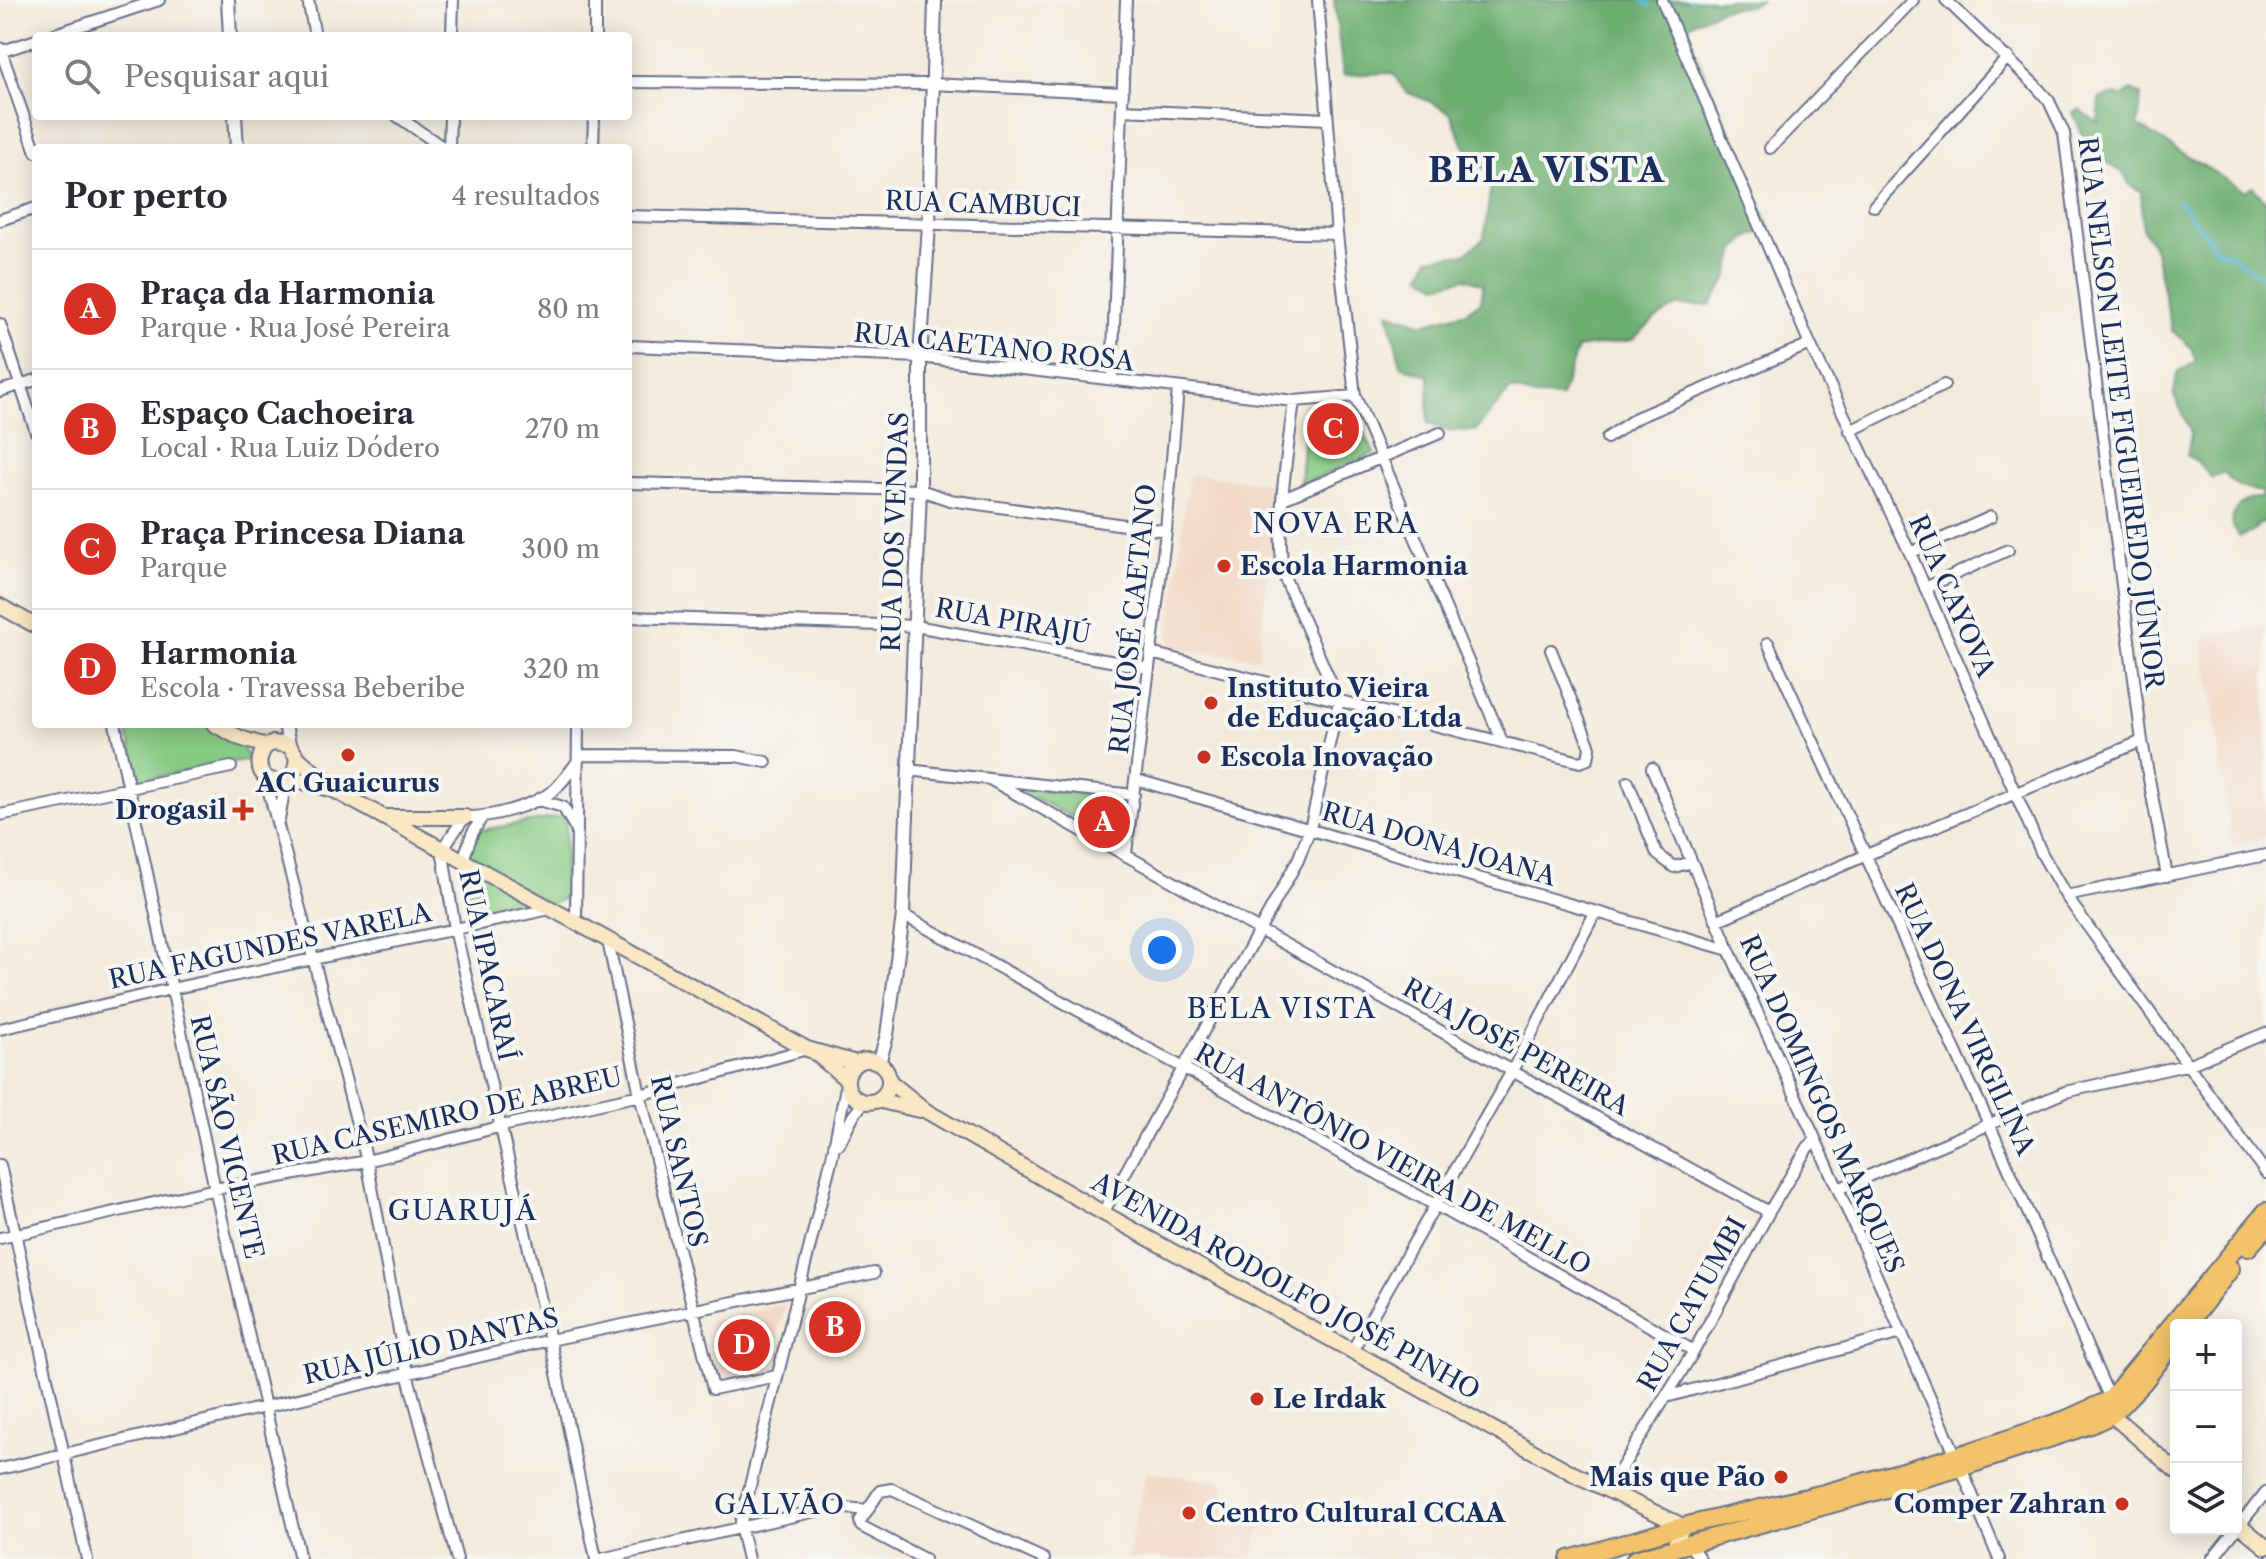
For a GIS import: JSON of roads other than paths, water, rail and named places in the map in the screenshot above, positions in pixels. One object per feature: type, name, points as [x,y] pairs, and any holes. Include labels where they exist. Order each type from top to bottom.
[{"type":"main road","points":[[3,610],[32,624]]},
{"type":"main road","points":[[221,728],[266,746]]},
{"type":"main road","points":[[240,738],[262,772],[279,781],[288,779],[334,790]]},
{"type":"main road","points":[[262,772],[259,755],[266,746],[273,743],[293,751],[334,790],[810,1050],[847,1081]]},
{"type":"main road","points":[[288,779],[298,765],[293,751]]},
{"type":"main road","points":[[383,817],[465,817]]},
{"type":"main road","points":[[810,1050],[856,1063]]},
{"type":"main road","points":[[870,1101],[886,1092],[889,1081],[879,1063],[862,1060],[849,1072],[847,1081],[851,1094],[870,1101],[926,1111]]},
{"type":"main road","points":[[889,1081],[926,1111]]},
{"type":"main road","name":"AVENIDA RODOLFO JOSÉ PINHO","points":[[926,1111],[1103,1213],[1574,1474],[1626,1499],[1677,1537]]},
{"type":"main road","points":[[2111,1407],[2266,1211]]},
{"type":"main road","points":[[2193,1319],[2266,1228]]},
{"type":"main road","points":[[1569,1559],[1677,1537],[1824,1493],[1958,1462],[2066,1419],[2111,1407],[2144,1382],[2170,1348]]},
{"type":"main road","points":[[2111,1407],[2170,1465]]},
{"type":"main road","name":"AVENIDA RODOLFO JOSÉ PINHO","points":[[1626,1499],[1677,1537]]},
{"type":"main road","points":[[2242,1527],[2266,1547]]},
{"type":"main road","points":[[1635,1559],[1677,1537]]},
{"type":"street","points":[[61,32],[159,0]]},
{"type":"street","points":[[228,0],[230,32]]},
{"type":"street","points":[[308,0],[314,32]]},
{"type":"street","points":[[452,32],[453,0]]},
{"type":"street","points":[[595,0],[595,32]]},
{"type":"street","name":"RUA DOS VENDAS","points":[[879,1063],[887,1035],[903,915],[920,490],[920,357],[929,225],[935,0]]},
{"type":"street","points":[[1112,379],[1126,0]]},
{"type":"street","points":[[1318,0],[1337,234],[1355,396],[1502,741]]},
{"type":"street","name":"RUA CAYOVA","points":[[1662,0],[1810,344],[1910,553],[2042,854],[2066,896],[2266,1173]]},
{"type":"street","points":[[1770,148],[1913,0]]},
{"type":"street","name":"RUA NELSON LEITE FIGUEIREDO JÚNIOR","points":[[1946,0],[2008,57],[2049,101],[2067,143],[2142,741],[2167,876]]},
{"type":"street","points":[[32,41],[0,50],[33,144]]},
{"type":"street","points":[[1874,206],[2008,57]]},
{"type":"street","points":[[632,82],[931,84],[1123,93]]},
{"type":"street","points":[[1122,110],[1327,119]]},
{"type":"street","points":[[232,144],[235,120]]},
{"type":"street","points":[[403,120],[440,144]]},
{"type":"street","points":[[446,144],[450,120]]},
{"type":"street","points":[[593,144],[594,120]]},
{"type":"street","points":[[0,220],[32,209]]},
{"type":"street","name":"RUA CAMBUCI","points":[[632,216],[1337,234]]},
{"type":"street","points":[[0,324],[32,418]]},
{"type":"street","points":[[1607,438],[1636,418],[1810,344]]},
{"type":"street","name":"RUA CAETANO ROSA","points":[[632,346],[920,357],[1294,401],[1355,396]]},
{"type":"street","points":[[0,391],[32,381]]},
{"type":"street","points":[[1850,431],[1944,385]]},
{"type":"street","name":"RUA JOSÉ CAETANO","points":[[1126,853],[1166,531],[1178,388]]},
{"type":"street","points":[[1103,1213],[1298,860],[1310,829],[1339,701],[1283,574],[1280,553],[1283,499],[1294,401]]},
{"type":"street","points":[[1283,499],[1440,433]]},
{"type":"street","points":[[632,483],[920,490],[950,500],[1166,531]]},
{"type":"street","points":[[1910,553],[1991,517]]},
{"type":"street","points":[[1925,588],[2008,550]]},
{"type":"street","name":"RUA PIRAJÚ","points":[[632,617],[915,626],[1149,668]]},
{"type":"street","name":"RUA DONA VIRGILINA","points":[[1768,643],[1990,1126],[2111,1407]]},
{"type":"street","points":[[1151,653],[1580,762],[1591,754],[1551,650]]},
{"type":"street","name":"RUA SÃO VICENTE","points":[[116,728],[215,1189],[300,1559]]},
{"type":"street","points":[[286,728],[293,751]]},
{"type":"street","points":[[576,922],[578,728]]},
{"type":"street","points":[[1716,921],[2142,741]]},
{"type":"street","points":[[578,758],[736,756],[766,762]]},
{"type":"street","points":[[442,849],[465,817],[482,817],[539,800],[556,788],[578,758]]},
{"type":"street","points":[[0,815],[231,767]]},
{"type":"street","name":"RUA DOMINGOS MARQUES","points":[[1652,768],[1716,921],[1838,1189],[1999,1559]]},
{"type":"street","points":[[908,770],[1134,795]]},
{"type":"street","points":[[262,772],[279,822],[367,1161],[407,1373],[457,1559]]},
{"type":"street","points":[[279,822],[288,779]]},
{"type":"street","name":"RUA JOSÉ PEREIRA","points":[[991,780],[1769,1212]]},
{"type":"street","name":"RUA DONA JOANA","points":[[1137,780],[1729,950]]},
{"type":"street","points":[[1628,782],[1657,854],[1674,867],[1692,862]]},
{"type":"street","points":[[539,800],[563,807],[578,832]]},
{"type":"street","points":[[463,860],[482,817]]},
{"type":"street","name":"RUA IPACARAÍ","points":[[442,849],[455,929],[599,1559]]},
{"type":"street","points":[[2066,896],[2266,855]]},
{"type":"street","name":"RUA FAGUNDES VARELA","points":[[0,1029],[312,958],[550,909]]},
{"type":"street","points":[[1352,1351],[1512,1071],[1595,913]]},
{"type":"street","name":"RUA ANTÔNIO VIEIRA DE MELLO","points":[[903,915],[1437,1206],[1694,1351]]},
{"type":"street","name":"RUA SANTOS","points":[[608,941],[640,1095],[713,1389],[777,1376]]},
{"type":"street","points":[[1838,1189],[2065,1092],[2190,1064],[2266,1033]]},
{"type":"street","name":"RUA CASEMIRO DE ABREU","points":[[0,1238],[215,1189],[367,1161],[810,1050]]},
{"type":"street","points":[[748,1559],[740,1526],[832,1157],[847,1081]]},
{"type":"street","points":[[832,1157],[853,1116],[870,1101]]},
{"type":"street","name":"RUA CATUMBI","points":[[1608,1490],[1694,1351],[1769,1212],[1808,1147],[1815,1141]]},
{"type":"street","points":[[0,1165],[87,1559]]},
{"type":"street","name":"RUA JÚLIO DANTAS","points":[[0,1469],[550,1340],[874,1273]]},
{"type":"street","points":[[1666,1397],[1901,1333]]},
{"type":"street","points":[[924,1559],[863,1529],[860,1521],[880,1491],[892,1489],[1044,1559]]},
{"type":"street","points":[[2242,1519],[2266,1492]]},
{"type":"street","points":[[599,1559],[834,1507],[868,1510]]},
{"type":"street","points":[[2212,1559],[2230,1535]]},
{"type":"street","points":[[1677,1537],[1700,1559]]},
{"type":"waterway","points":[[1642,0],[1649,5]]},
{"type":"waterway","points":[[2178,200],[2217,251],[2230,254],[2266,280]]},
{"type":"place","name":"Praça Princesa Diana","points":[[1333,429]]},
{"type":"place","name":"Escola Harmonia","points":[[1224,566]]},
{"type":"place","name":"Instituto Vieira de Educação Ltda","points":[[1211,703]]},
{"type":"place","name":"AC Guaicurus","points":[[348,755]]},
{"type":"place","name":"Escola Inovação","points":[[1204,757]]},
{"type":"place","name":"Drogasil","points":[[243,810]]},
{"type":"place","name":"Praça da Harmonia","points":[[1104,822]]},
{"type":"place","name":"Espaço Cachoeira","points":[[835,1327]]},
{"type":"place","name":"Harmonia","points":[[744,1345]]},
{"type":"place","name":"Le Irdak","points":[[1257,1399]]},
{"type":"place","name":"Mais que Pão","points":[[1781,1477]]},
{"type":"place","name":"Comper Zahran","points":[[2122,1504]]},
{"type":"place","name":"Centro Cultural CCAA","points":[[1189,1513]]},
{"type":"district","name":"BELA VISTA","points":[[1547,170]]},
{"type":"district","name":"NOVA ERA","points":[[1336,523]]},
{"type":"district","name":"BELA VISTA","points":[[1282,1008]]},
{"type":"district","name":"GUARUJÁ","points":[[463,1210]]},
{"type":"district","name":"GALVÃO","points":[[780,1504]]}]
